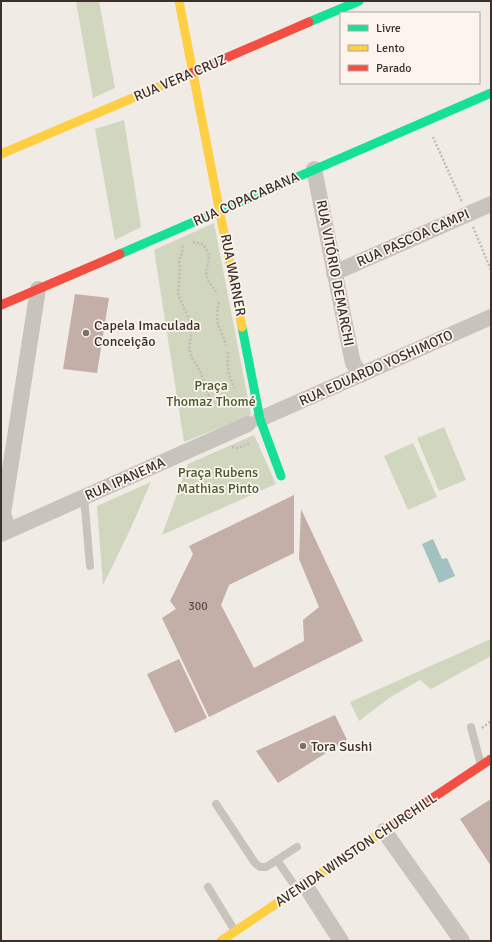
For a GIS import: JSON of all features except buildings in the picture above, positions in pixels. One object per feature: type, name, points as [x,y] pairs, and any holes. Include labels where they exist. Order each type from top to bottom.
[{"type":"street","name":"RUA WARNER","points":[[178,1],[220,210],[254,422],[282,476]]},
{"type":"street","name":"RUA VERA CRUZ","points":[[1,154],[359,1]]},
{"type":"street","name":"RUA COPACABANA","points":[[1,305],[491,93]]},
{"type":"street","name":"RUA VITÓRIO DEMARCHI","points":[[314,169],[353,362],[361,375]]},
{"type":"street","name":"RUA PASCOA CAMPI","points":[[334,273],[491,204]]},
{"type":"street","points":[[5,532],[3,514],[38,289]]},
{"type":"street","name":"RUA EDUARDO YOSHIMOTO","points":[[254,422],[491,317]]},
{"type":"street","name":"RUA IPANEMA","points":[[5,532],[254,422]]},
{"type":"street","name":"AVENIDA WINSTON CHURCHILL","points":[[222,941],[491,759]]},
{"type":"street","points":[[384,831],[462,941]]},
{"type":"street","points":[[301,887],[341,941]]},
{"type":"lane","points":[[84,497],[90,566]]},
{"type":"lane","points":[[471,727],[481,766]]},
{"type":"lane","points":[[216,804],[254,863],[260,867],[266,867],[296,847]]},
{"type":"lane","points":[[277,860],[301,887]]},
{"type":"lane","points":[[208,887],[236,931]]},
{"type":"path","points":[[427,120],[439,152],[491,270]]},
{"type":"path","points":[[177,228],[183,249],[179,261],[180,269],[178,294],[190,322],[191,335],[189,349],[192,358],[204,380],[210,399],[218,404],[228,406],[242,402],[240,398]]},
{"type":"path","points":[[183,249],[194,241],[202,244],[207,251],[206,277],[209,284],[218,296],[216,318],[228,351],[227,366],[230,378],[236,390]]},
{"type":"path","points":[[238,448],[255,441]]},
{"type":"green space","points":[[76,1],[99,1],[115,88],[93,98]]},
{"type":"green space","points":[[124,120],[141,227],[115,240],[95,129]]},
{"type":"green space","name":"Praça Thomaz Thomé","points":[[214,223],[251,415],[184,442],[154,250]]},
{"type":"green space","points":[[444,427],[466,480],[439,491],[417,438]]},
{"type":"green space","name":"Praça Rubens Mathias Pinto","points":[[254,435],[276,484],[162,535],[188,464]]},
{"type":"green space","points":[[413,443],[437,497],[408,510],[384,456]]},
{"type":"green space","name":"Praça Rubens Mathias Pinto","points":[[151,482],[129,532],[103,585],[97,506]]},
{"type":"green space","points":[[491,639],[491,656],[431,689],[420,680],[389,698],[359,721],[350,702]]},
{"type":"water","points":[[433,539],[442,559],[447,558],[455,576],[439,583],[422,544]]},
{"type":"traffic: fast","points":[[309,22],[359,1]]},
{"type":"traffic: fast","points":[[120,254],[491,93]]},
{"type":"traffic: fast","points":[[242,327],[260,419],[281,476]]},
{"type":"traffic: slow","points":[[179,1],[242,327]]},
{"type":"traffic: slow","points":[[1,154],[182,77]]},
{"type":"traffic: slow","points":[[221,941],[395,823]]},
{"type":"traffic: jam","points":[[182,77],[309,22]]},
{"type":"traffic: jam","points":[[1,305],[120,254]]},
{"type":"traffic: jam","points":[[395,823],[491,759]]},
{"type":"place","name":"Capela Imaculada Conceição","points":[[86,333]]},
{"type":"place","name":"Tora Sushi","points":[[303,746]]}]
